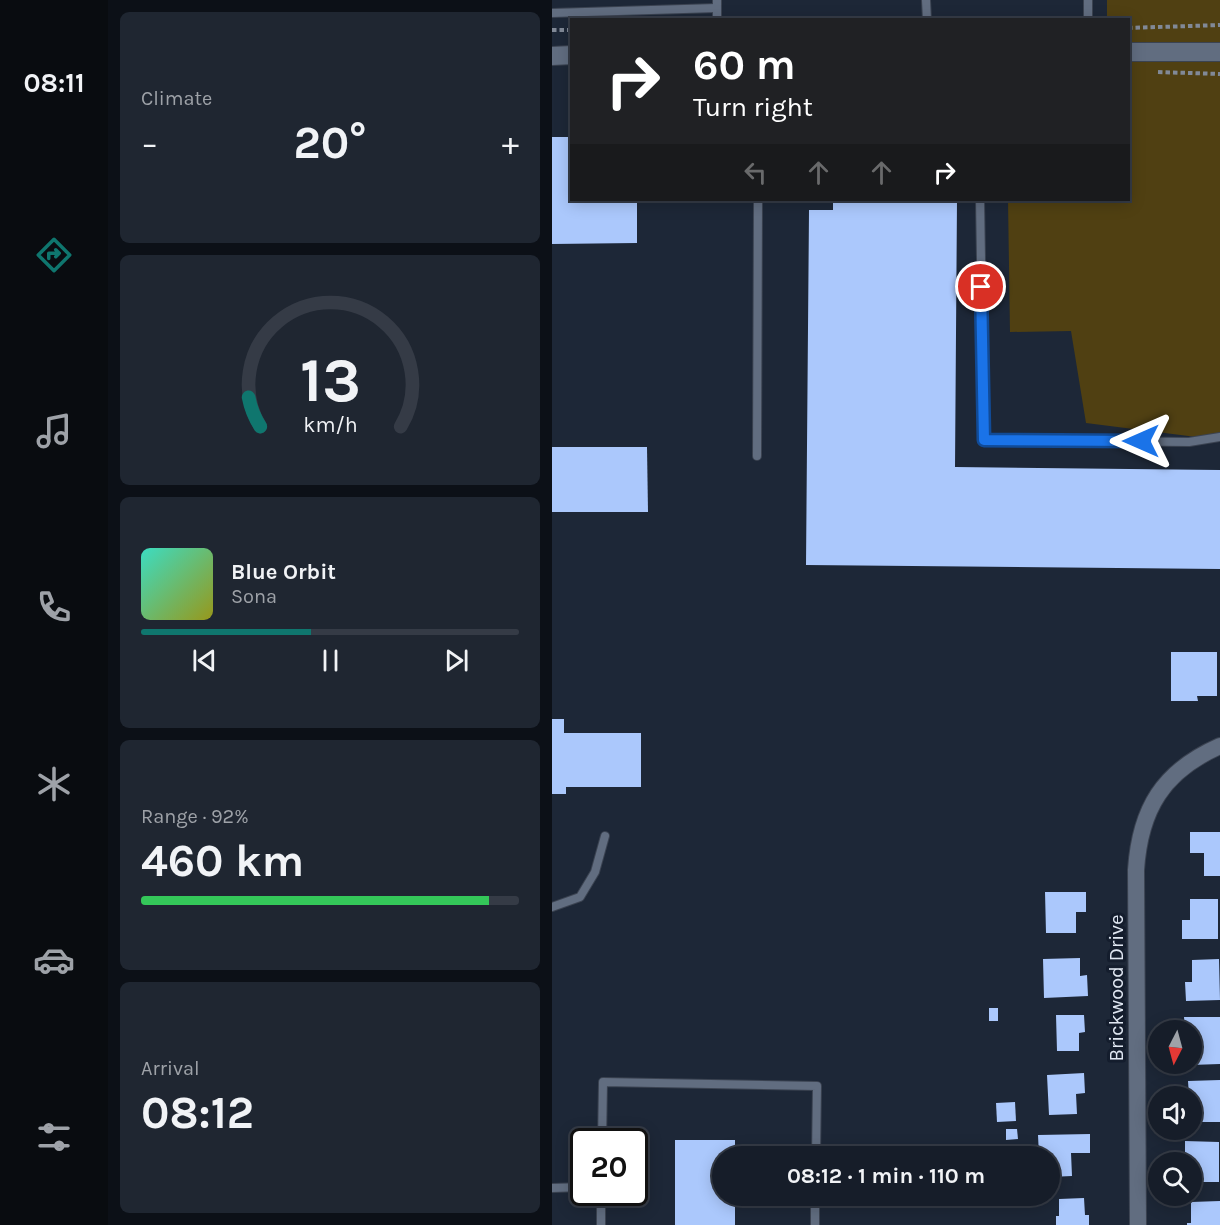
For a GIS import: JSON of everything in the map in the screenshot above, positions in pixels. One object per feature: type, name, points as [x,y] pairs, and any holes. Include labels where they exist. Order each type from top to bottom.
[{"type":"street","points":[[1130,52],[1220,52]]},
{"type":"street","points":[[552,56],[570,55]]},
{"type":"street","name":"Brickwood Drive","points":[[1138,1225],[1136,881],[1138,842],[1148,812],[1163,787],[1185,765],[1220,746]]},
{"type":"lane","points":[[926,0],[927,18]]},
{"type":"lane","points":[[1088,0],[1088,18]]},
{"type":"lane","points":[[552,13],[717,4]]},
{"type":"lane","points":[[757,456],[758,201]]},
{"type":"lane","points":[[980,201],[984,440],[1189,442],[1220,437]]},
{"type":"lane","points":[[552,907],[580,897],[595,873],[605,836]]},
{"type":"lane","points":[[602,1128],[603,1082],[817,1086],[816,1146]]},
{"type":"lane","points":[[552,1188],[570,1187]]},
{"type":"lane","points":[[601,1206],[601,1225]]},
{"type":"lane","points":[[815,1206],[815,1225]]},
{"type":"path","points":[[1130,28],[1220,25]]},
{"type":"path","points":[[552,30],[570,30]]},
{"type":"path","points":[[1151,72],[1220,74]]},
{"type":"shaded area","points":[[1107,0],[1220,0],[1220,440],[1086,423],[1071,331],[1010,332],[1008,201],[1130,201],[1130,18],[1107,18]]},
{"type":"building","points":[[552,137],[570,137],[570,201],[637,201],[637,243],[552,244]]},
{"type":"building","points":[[833,201],[957,201],[955,467],[1220,470],[1220,569],[806,565],[809,210],[833,210]]},
{"type":"building","points":[[552,447],[647,447],[648,512],[552,512]]},
{"type":"building","points":[[1171,652],[1217,652],[1217,696],[1197,696],[1198,701],[1171,701]]},
{"type":"building","points":[[552,719],[564,719],[564,733],[641,733],[641,787],[566,787],[566,794],[552,794]]},
{"type":"building","points":[[1190,832],[1220,832],[1220,876],[1204,876],[1204,853],[1190,853]]},
{"type":"building","points":[[1045,892],[1086,892],[1086,912],[1076,912],[1076,933],[1046,933]]},
{"type":"building","points":[[1190,899],[1218,899],[1218,939],[1182,939],[1182,920],[1190,920]]},
{"type":"building","points":[[1080,958],[1080,976],[1087,975],[1088,996],[1044,998],[1043,959]]},
{"type":"building","points":[[1219,959],[1220,1000],[1186,1001],[1185,982],[1192,982],[1192,960]]},
{"type":"building","points":[[989,1008],[998,1008],[998,1021],[989,1021]]},
{"type":"building","points":[[1056,1015],[1084,1015],[1085,1032],[1079,1033],[1079,1051],[1057,1051]]},
{"type":"building","points":[[1184,1017],[1220,1017],[1220,1064],[1202,1065],[1202,1020],[1184,1020]]},
{"type":"building","points":[[1084,1073],[1085,1093],[1076,1094],[1077,1114],[1049,1115],[1047,1075]]},
{"type":"building","points":[[1220,1080],[1220,1122],[1202,1122],[1202,1086],[1188,1086],[1188,1081]]},
{"type":"building","points":[[1015,1102],[1016,1121],[997,1122],[996,1103]]},
{"type":"building","points":[[1006,1129],[1017,1129],[1018,1139],[1006,1140]]},
{"type":"building","points":[[1090,1134],[1090,1153],[1071,1153],[1072,1176],[1060,1177],[1060,1146],[1039,1146],[1038,1135]]},
{"type":"building","points":[[675,1140],[735,1140],[735,1146],[712,1146],[712,1206],[735,1206],[735,1225],[675,1225]]},
{"type":"building","points":[[1185,1141],[1219,1142],[1219,1182],[1202,1182],[1202,1152],[1185,1152]]},
{"type":"building","points":[[1084,1198],[1085,1215],[1089,1215],[1089,1225],[1056,1225],[1060,1199]]},
{"type":"building","points":[[1220,1201],[1220,1225],[1187,1225],[1191,1223],[1191,1206],[1202,1206],[1202,1202]]},
{"type":"route","points":[[981,287],[984,440],[1141,441]]}]
